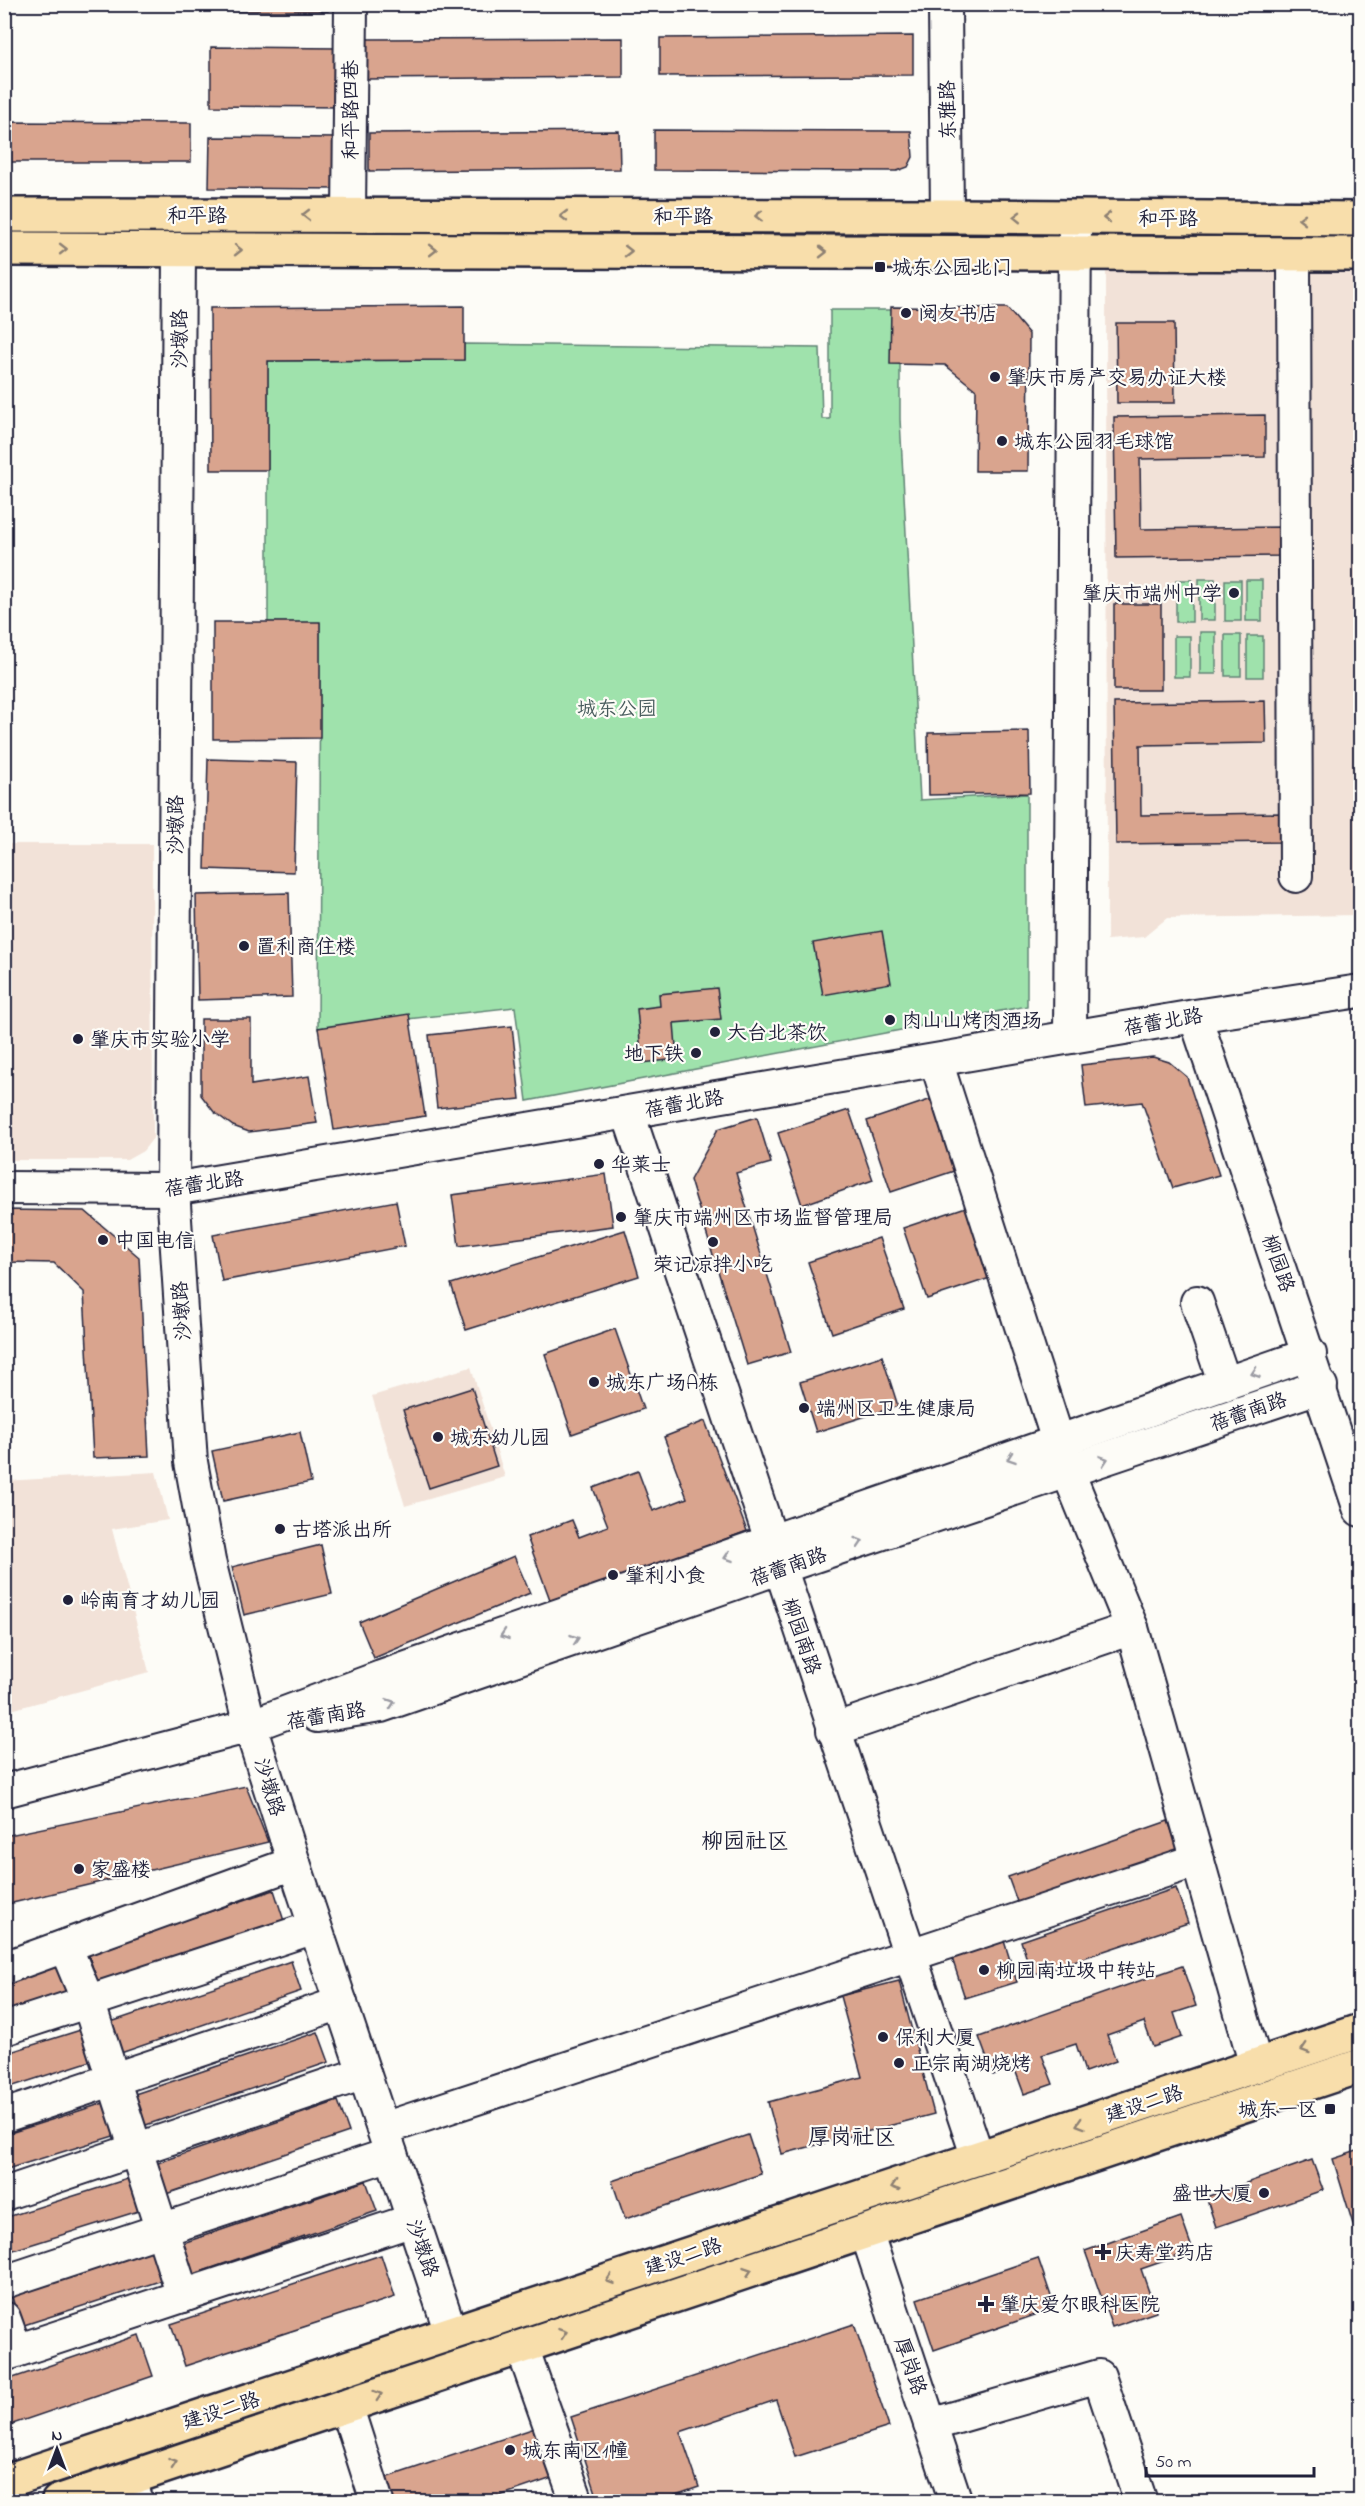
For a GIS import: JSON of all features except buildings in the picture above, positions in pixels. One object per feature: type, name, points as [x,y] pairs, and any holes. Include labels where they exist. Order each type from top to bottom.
[{"type":"main road","name":"和平路","points":[[4,215],[1360,219]]},
{"type":"main road","name":"和平路","points":[[4,249],[1360,254]]},
{"type":"main road","name":"建设二路","points":[[4,2482],[1360,2031]]},
{"type":"main road","name":"建设二路","points":[[58,2502],[133,2490],[346,2405],[1360,2066]]},
{"type":"street","name":"和平路四巷","points":[[349,215],[351,4]]},
{"type":"street","name":"东雅路","points":[[945,4],[947,216]]},
{"type":"street","points":[[1070,1037],[1075,218]]},
{"type":"street","name":"沙墩路","points":[[179,249],[173,1189],[191,1462],[209,1561],[250,1726],[451,2333]]},
{"type":"street","points":[[1294,254],[1296,876]]},
{"type":"street","name":"蓓蕾北路","points":[[4,1188],[173,1189],[1195,1016],[1360,991]]},
{"type":"street","name":"柳园路","points":[[1195,1016],[1321,1386],[1360,1510]]},
{"type":"street","points":[[936,1061],[1068,1472],[1132,1628],[1256,2066]]},
{"type":"street","name":"柳园南路","points":[[628,1113],[774,1555],[978,2158]]},
{"type":"street","points":[[1197,1302],[1225,1384]]},
{"type":"street","name":"蓓蕾南路","points":[[4,1791],[250,1726],[381,1706],[774,1555],[1058,1442],[1310,1354]]},
{"type":"street","name":"蓓蕾南路","points":[[774,1555],[1068,1472],[1321,1386]]},
{"type":"street","points":[[834,1730],[1132,1628]]},
{"type":"street","points":[[4,2282],[162,2230],[387,2142],[910,1955],[1198,1860]]},
{"type":"street","points":[[4,1968],[294,1863]]},
{"type":"street","points":[[4,2029],[315,1927]]},
{"type":"street","points":[[65,1946],[88,2001],[183,2296]]},
{"type":"street","points":[[4,2115],[340,2003]]},
{"type":"street","points":[[4,2194],[364,2073]]},
{"type":"street","points":[[4,2318],[10,2353],[413,2220]]},
{"type":"street","name":"厚岗路","points":[[866,2231],[956,2502]]},
{"type":"street","points":[[522,2346],[577,2502]]},
{"type":"street","points":[[930,2425],[1099,2376],[1142,2502]]},
{"type":"street","points":[[346,2405],[377,2502]]},
{"type":"shaded area","name":"肇庆市端州中学","points":[[1106,271],[1360,272],[1360,915],[1167,918],[1144,937],[1107,940]]},
{"type":"shaded area","name":"肇庆市实验小学","points":[[5,844],[152,844],[153,1138],[143,1151],[127,1160],[5,1160]]},
{"type":"shaded area","name":"城东幼儿园","points":[[471,1367],[505,1477],[405,1506],[372,1396]]},
{"type":"shaded area","name":"岭南育才幼儿园","points":[[156,1472],[168,1520],[112,1529],[149,1672],[11,1710],[4,1676],[5,1481]]},
{"type":"green space","name":"城东公园","points":[[830,310],[900,310],[900,419],[920,800],[1027,794],[1027,1006],[527,1101],[515,1007],[318,1029],[320,623],[268,622],[268,361],[464,360],[464,344],[820,348],[822,419],[830,419]]},
{"type":"green space","points":[[1199,579],[1215,579],[1215,620],[1199,620]]},
{"type":"green space","points":[[1176,580],[1192,580],[1192,622],[1176,622]]},
{"type":"green space","points":[[1225,580],[1241,580],[1241,621],[1225,621]]},
{"type":"green space","points":[[1246,580],[1262,580],[1262,621],[1246,621]]},
{"type":"green space","points":[[1200,632],[1216,632],[1216,674],[1200,674]]},
{"type":"green space","points":[[1225,635],[1241,635],[1241,676],[1225,676]]},
{"type":"green space","points":[[1174,636],[1190,636],[1190,677],[1174,677]]},
{"type":"green space","points":[[1247,636],[1263,636],[1263,677],[1247,677]]},
{"type":"place","name":"城东公园北门","points":[[880,267]]},
{"type":"place","name":"阅友书店","points":[[906,313]]},
{"type":"place","name":"肇庆市房产交易办证大楼","points":[[995,377]]},
{"type":"place","name":"城东公园羽毛球馆","points":[[1002,441]]},
{"type":"place","name":"肇庆市端州中学","points":[[1234,593]]},
{"type":"place","name":"置利商住楼","points":[[244,946]]},
{"type":"place","name":"肉山山烤肉酒场","points":[[890,1020]]},
{"type":"place","name":"大台北茶饮","points":[[715,1032]]},
{"type":"place","name":"肇庆市实验小学","points":[[78,1039]]},
{"type":"place","name":"地下铁","points":[[696,1053]]},
{"type":"place","name":"华莱士","points":[[599,1164]]},
{"type":"place","name":"肇庆市端州区市场监督管理局","points":[[621,1217]]},
{"type":"place","name":"中国电信","points":[[103,1240]]},
{"type":"place","name":"荣记凉拌小吃","points":[[713,1242]]},
{"type":"place","name":"城东广场A栋","points":[[594,1382]]},
{"type":"place","name":"端州区卫生健康局","points":[[804,1408]]},
{"type":"place","name":"城东幼儿园","points":[[438,1437]]},
{"type":"place","name":"古塔派出所","points":[[280,1529]]},
{"type":"place","name":"肇利小食","points":[[613,1575]]},
{"type":"place","name":"岭南育才幼儿园","points":[[68,1600]]},
{"type":"place","name":"家盛楼","points":[[79,1869]]},
{"type":"place","name":"柳园南垃圾中转站","points":[[984,1970]]},
{"type":"place","name":"保利大厦","points":[[883,2037]]},
{"type":"place","name":"正宗南湖烧烤","points":[[899,2063]]},
{"type":"place","name":"城东一区","points":[[1330,2109]]},
{"type":"place","name":"盛世大厦","points":[[1264,2193]]},
{"type":"place","name":"庆寿堂药店","points":[[1103,2252]]},
{"type":"place","name":"肇庆爱尔眼科医院","points":[[986,2304]]},
{"type":"place","name":"城东南区1幢","points":[[510,2450]]},
{"type":"district","name":"柳园社区","points":[[745,1840]]},
{"type":"district","name":"厚岗社区","points":[[852,2136]]}]
